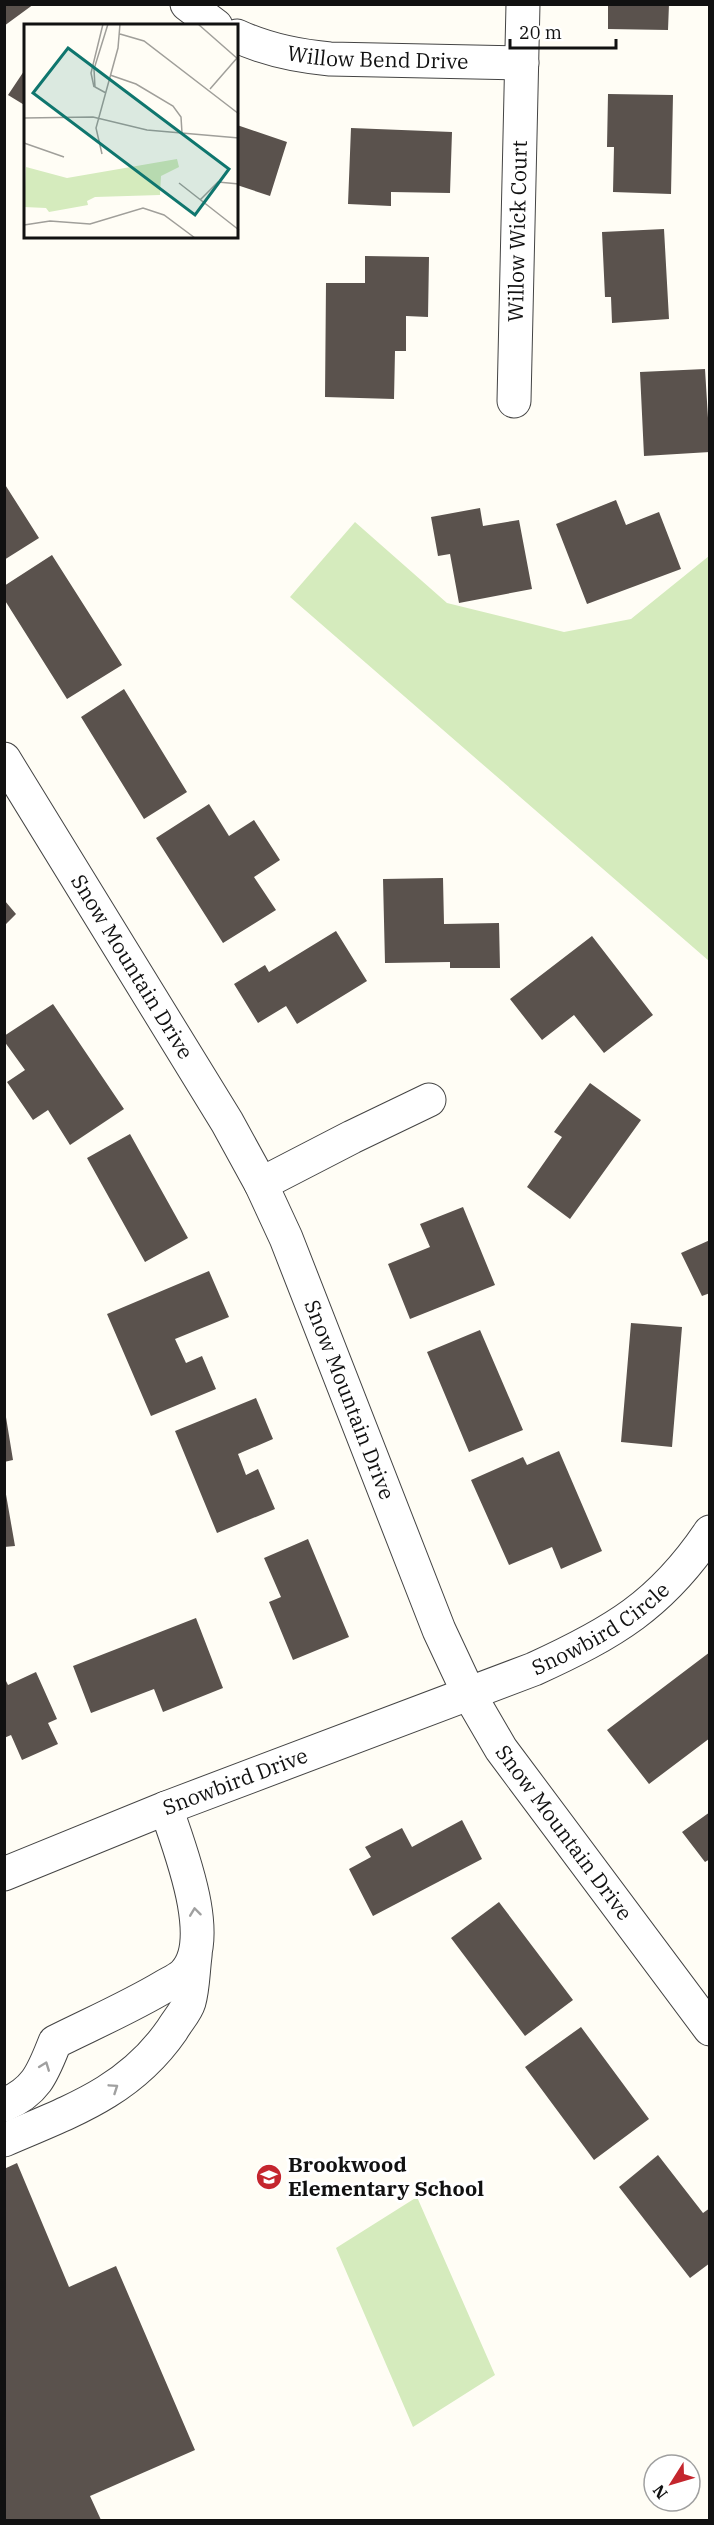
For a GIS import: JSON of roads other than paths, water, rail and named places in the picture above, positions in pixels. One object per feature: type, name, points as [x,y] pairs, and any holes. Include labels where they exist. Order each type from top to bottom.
[{"type":"street","points":[[187,4],[213,24]]},
{"type":"street","name":"Willow Wick Court","points":[[514,401],[523,4]]},
{"type":"street","name":"Willow Bend Drive","points":[[238,36],[268,49],[299,56],[330,59],[522,63]]},
{"type":"street","name":"Snow Mountain Drive","points":[[4,759],[227,1122],[261,1184],[286,1238],[439,1630],[469,1694],[501,1749],[710,2029]]},
{"type":"street","points":[[261,1184],[429,1100]]},
{"type":"street","name":"Snowbird Circle","points":[[469,1694],[534,1669],[592,1642],[633,1617],[670,1583],[710,1532]]},
{"type":"street","name":"Snowbird Drive","points":[[4,1874],[166,1808],[469,1694]]},
{"type":"street","points":[[4,2140],[81,2107],[114,2089],[139,2069],[164,2040],[189,2004],[197,1915],[188,1872],[166,1808]]},
{"type":"street","points":[[4,2105],[15,2100],[41,2078],[55,2042],[161,1989],[184,1974],[195,1956]]},
{"type":"place","name":"Brookwood Elementary School","points":[[269,2177]]}]
